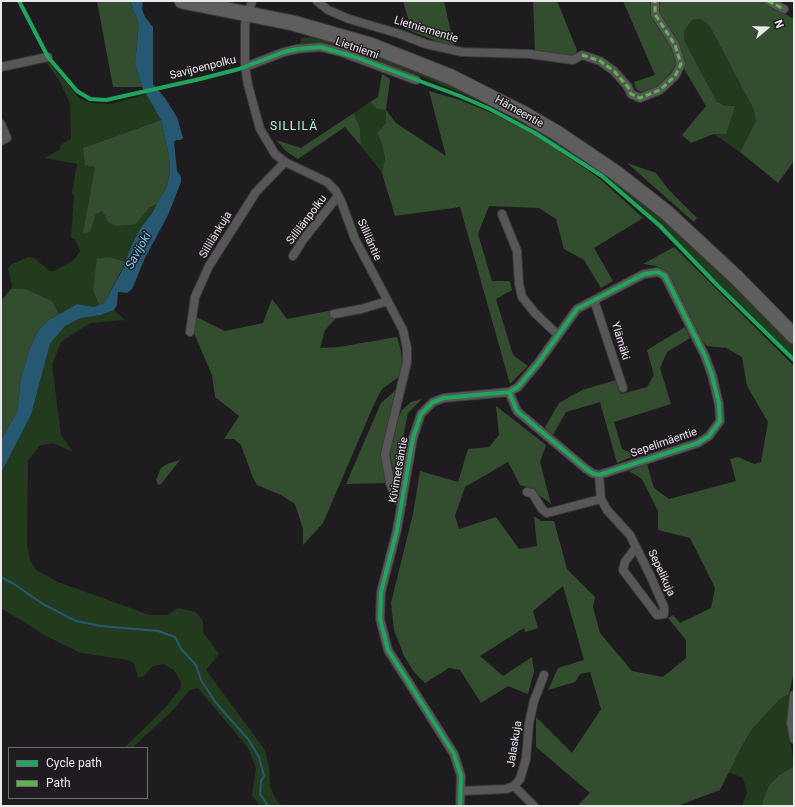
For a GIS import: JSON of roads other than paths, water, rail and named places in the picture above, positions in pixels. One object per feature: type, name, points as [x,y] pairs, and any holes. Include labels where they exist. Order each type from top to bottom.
[{"type":"highway","name":"Hämeentie","points":[[182,1],[250,8],[330,32],[398,56],[450,77],[497,99],[558,133],[616,172],[683,227],[736,277],[794,336]]},
{"type":"street","name":"Lietniementie","points":[[317,1],[328,10],[349,19],[400,34],[426,44],[462,52],[530,54],[574,60],[582,56],[600,61],[614,71],[628,87],[631,94],[640,98],[660,90],[674,76],[681,64],[675,45],[655,14],[656,1]]},
{"type":"street","points":[[768,1],[784,9]]},
{"type":"street","name":"Silliläntie","points":[[250,8],[244,42],[245,67],[248,85],[260,128],[275,154],[285,162],[328,182],[338,196],[355,239],[403,330],[407,348],[407,362],[385,454],[390,482],[396,498],[402,504]]},
{"type":"street","name":"Lietniemi","points":[[245,67],[284,52],[302,48],[320,47],[341,52],[416,80]]},
{"type":"street","points":[[1,67],[48,57]]},
{"type":"street","points":[[1,124],[7,138],[1,141]]},
{"type":"street","name":"Sillilänkuja","points":[[190,332],[195,297],[210,266],[256,192],[285,162]]},
{"type":"street","name":"Sillilänpolku","points":[[293,256],[303,240],[338,196]]},
{"type":"street","points":[[502,214],[517,251],[519,284],[522,297],[535,313],[558,335]]},
{"type":"street","name":"Sepelimäentie","points":[[594,300],[644,274],[658,272],[665,276],[691,325],[712,376],[719,404],[720,421],[709,436],[698,443],[599,475]]},
{"type":"street","points":[[594,300],[578,309],[525,379],[509,392],[517,411],[585,468],[592,473],[599,475]]},
{"type":"street","name":"Ylämäki","points":[[594,300],[623,388]]},
{"type":"street","points":[[334,314],[361,309],[388,301]]},
{"type":"street","name":"Kivimetsäntie","points":[[460,806],[461,776],[454,754],[388,650],[383,635],[379,606],[402,504],[417,424],[427,407],[444,398],[509,392]]},
{"type":"street","name":"Sepelikuja","points":[[599,475],[601,499],[607,510],[630,535],[636,547],[664,607],[664,614],[657,615],[623,570],[625,562],[636,547]]},
{"type":"street","points":[[527,492],[532,493],[542,509],[548,513],[601,499]]},
{"type":"street","name":"Jalaskuja","points":[[514,786],[524,770],[529,723],[538,688],[544,676]]},
{"type":"street","points":[[794,695],[791,723],[794,739]]},
{"type":"street","points":[[461,791],[497,790],[514,786],[534,806]]},
{"type":"water","name":"Savijoki","points":[[130,1],[143,1],[142,9],[145,17],[153,27],[153,84],[165,98],[177,117],[183,138],[174,142],[177,171],[181,177],[181,182],[168,215],[145,258],[132,289],[127,293],[118,292],[117,305],[114,310],[101,315],[81,318],[65,326],[50,344],[31,415],[1,473],[1,440],[17,412],[21,378],[30,348],[38,331],[47,321],[77,304],[94,307],[104,303],[123,269],[130,249],[140,229],[152,213],[167,186],[170,171],[169,155],[161,120],[142,87],[135,63],[139,24]]},
{"type":"waterway","points":[[1,577],[43,604],[76,621],[101,626],[158,631],[175,637],[181,649],[196,665],[201,680],[216,703],[248,739],[259,757],[264,776],[261,781],[260,794],[268,806]]},
{"type":"district","name":"SILLILÄ","points":[[294,127]]}]
